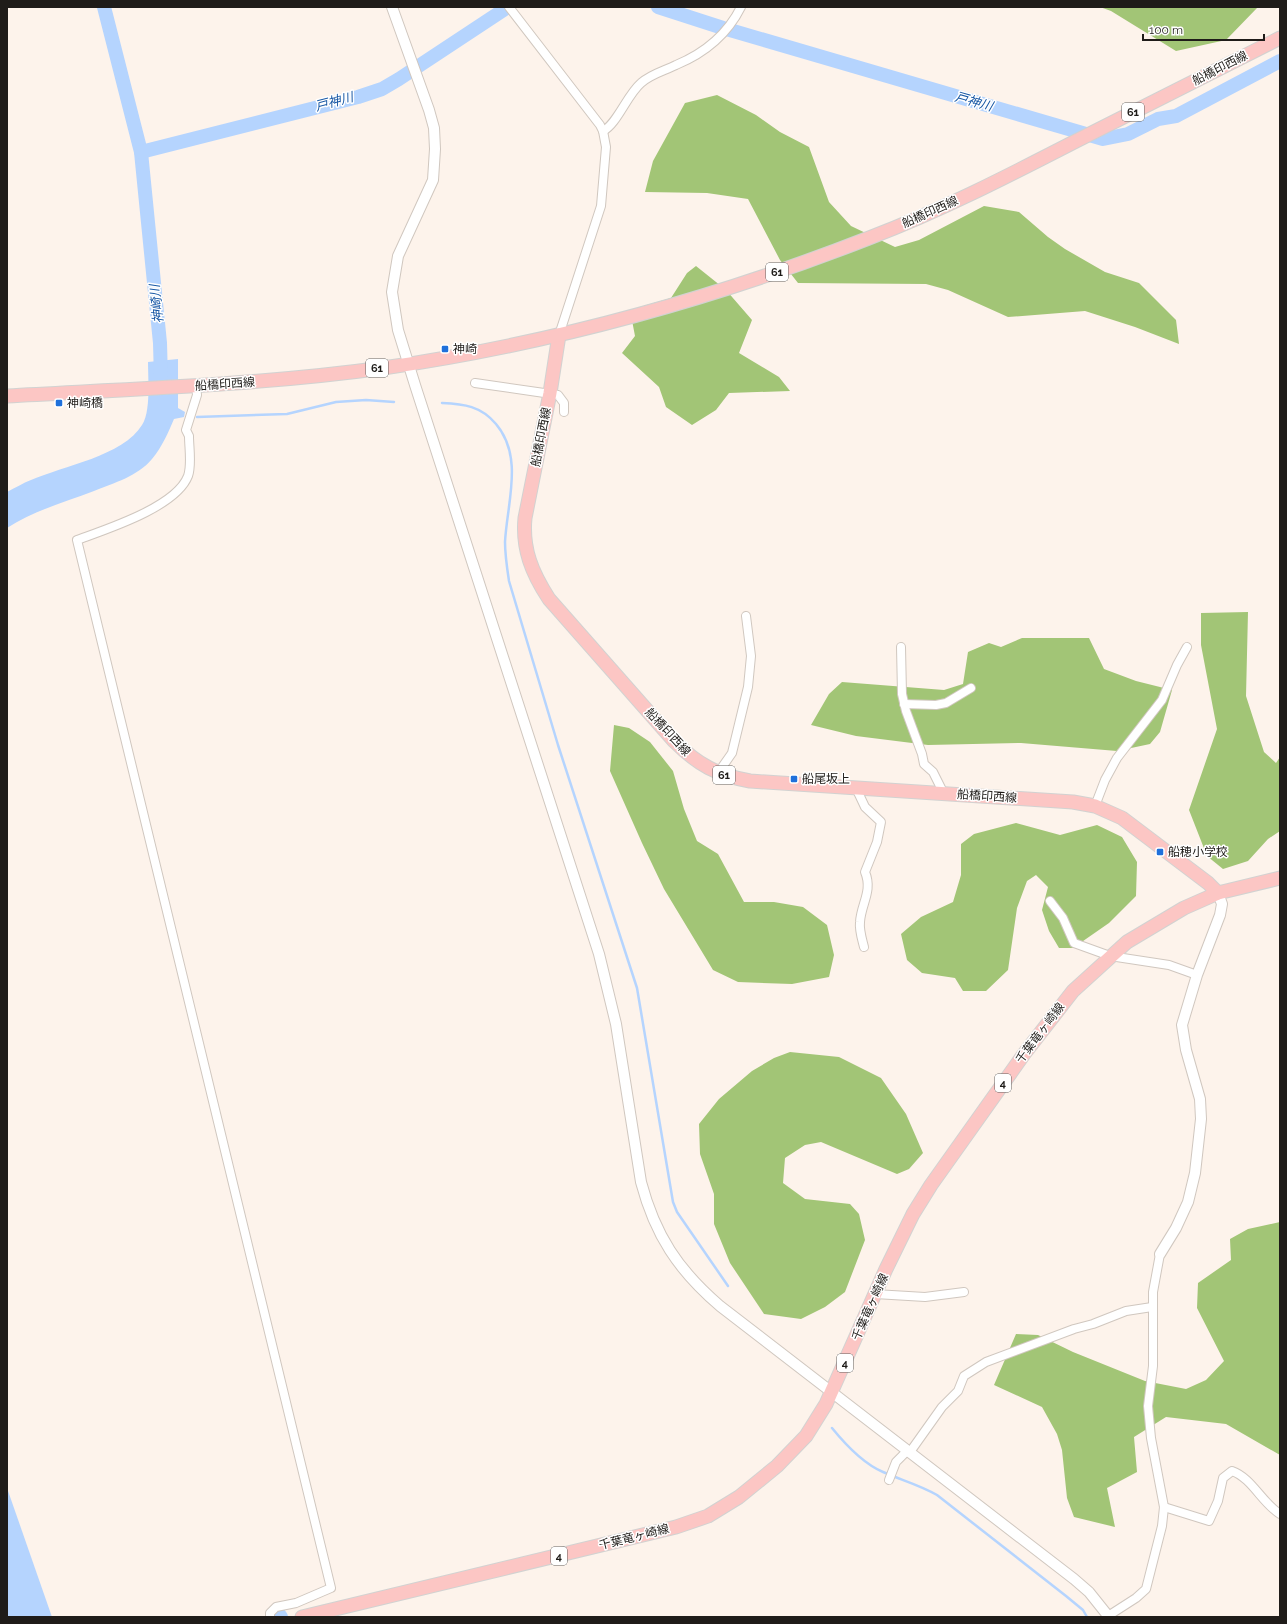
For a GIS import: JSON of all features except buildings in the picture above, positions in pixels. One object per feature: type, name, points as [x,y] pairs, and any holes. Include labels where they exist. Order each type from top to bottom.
[{"type":"main road","name":"船橋印西線","points":[[7,396],[280,380],[409,364],[559,335],[703,296],[871,238],[987,187],[1280,38]]},
{"type":"main road","name":"船橋印西線","points":[[559,335],[550,393],[523,532],[530,566],[549,599],[674,741],[696,761],[718,773],[732,778],[750,781],[1073,802],[1095,806],[1109,811],[1127,821],[1218,893]]},
{"type":"main road","name":"千葉竜ヶ崎線","points":[[302,1617],[657,1532],[708,1516],[764,1478],[794,1450],[815,1422],[832,1391],[875,1294],[913,1214],[950,1157],[1055,1013],[1073,991],[1127,942],[1162,920],[1218,893],[1280,878]]},
{"type":"street","points":[[392,7],[431,116],[435,149],[433,180],[398,256],[393,286],[395,319],[599,954],[616,1024],[641,1182],[652,1217],[672,1256],[699,1288],[1074,1579],[1089,1592],[1109,1617],[1146,1589],[1162,1526],[1164,1507],[1151,1438],[1148,1406],[1153,1366],[1152,1307],[1160,1254],[1176,1228],[1188,1202],[1195,1173],[1200,1119],[1200,1099],[1186,1050],[1182,1025],[1197,975],[1220,915],[1222,904],[1218,893]]},
{"type":"street","points":[[603,131],[612,124],[630,94],[646,78],[697,55],[722,36],[734,21],[741,7]]},
{"type":"street","points":[[511,10],[603,131],[606,157],[601,206],[559,335]]},
{"type":"street","points":[[475,383],[550,393],[562,398],[564,412]]},
{"type":"street","points":[[195,386],[196,399],[186,430],[189,436],[188,476],[181,486],[168,499],[152,509],[77,540],[331,1588],[296,1602],[276,1607],[270,1613],[270,1617]]},
{"type":"street","points":[[718,773],[732,753],[748,687],[751,656],[746,616]]},
{"type":"street","points":[[901,647],[900,664],[904,704],[922,754],[924,764],[933,772],[944,794]]},
{"type":"street","points":[[1095,806],[1104,780],[1118,758],[1162,700],[1187,647]]},
{"type":"street","points":[[904,704],[936,705],[946,703],[971,688]]},
{"type":"street","points":[[856,788],[865,807],[881,822],[877,842],[865,872],[869,880],[868,891],[860,921],[864,947]]},
{"type":"street","points":[[1050,901],[1063,918],[1074,943],[1110,956],[1169,965],[1197,975]]},
{"type":"street","points":[[875,1294],[925,1297],[964,1292]]},
{"type":"street","points":[[889,1480],[896,1462],[909,1451],[942,1407],[958,1391],[964,1376],[986,1362],[1126,1311],[1152,1307]]},
{"type":"street","points":[[1164,1507],[1210,1522],[1218,1501],[1223,1478],[1232,1471],[1240,1474],[1271,1508],[1280,1514]]},
{"type":"green space","points":[[1100,7],[1258,7],[1226,40],[1176,51],[1111,11]]},
{"type":"green space","points":[[717,95],[756,115],[780,132],[809,147],[829,202],[851,226],[895,247],[919,240],[984,206],[1019,212],[1048,237],[1065,249],[1105,272],[1139,283],[1176,320],[1179,344],[1135,327],[1085,311],[1008,317],[948,290],[926,284],[798,283],[780,260],[748,199],[707,193],[645,192],[653,161],[685,103]]},
{"type":"green space","points":[[696,266],[726,290],[752,320],[739,353],[779,377],[790,391],[729,393],[716,410],[692,425],[666,407],[659,387],[622,353],[635,336],[630,310],[671,298],[687,273]]},
{"type":"green space","points":[[1248,612],[1246,696],[1264,752],[1276,763],[1280,757],[1280,831],[1268,839],[1248,861],[1223,869],[1207,856],[1189,810],[1217,729],[1201,645],[1201,613]]},
{"type":"green space","points":[[1022,638],[1089,638],[1104,669],[1136,681],[1172,690],[1160,732],[1150,744],[1117,751],[1021,743],[928,745],[856,736],[811,725],[829,694],[842,682],[944,690],[963,684],[968,652],[989,643],[1001,647]]},
{"type":"green space","points":[[614,725],[629,728],[650,742],[673,771],[684,809],[697,841],[718,854],[744,902],[774,902],[803,907],[827,925],[834,955],[829,977],[792,984],[738,982],[713,970],[664,889],[610,771]]},
{"type":"green space","points":[[1016,823],[1060,835],[1097,825],[1122,837],[1137,862],[1136,896],[1109,923],[1073,948],[1059,948],[1049,931],[1042,910],[1048,887],[1036,875],[1027,881],[1017,908],[1008,970],[986,991],[963,991],[955,978],[922,973],[907,960],[901,934],[921,917],[953,902],[961,875],[961,844],[974,834]]},
{"type":"green space","points":[[790,1052],[839,1057],[881,1078],[906,1114],[923,1153],[909,1169],[897,1174],[821,1142],[805,1145],[785,1158],[783,1183],[805,1199],[850,1204],[859,1214],[865,1240],[845,1292],[825,1307],[801,1319],[764,1314],[730,1263],[714,1224],[714,1194],[700,1154],[699,1124],[719,1099],[752,1071],[774,1058]]},
{"type":"green space","points":[[1280,1222],[1280,1455],[1226,1424],[1166,1417],[1134,1437],[1137,1472],[1107,1488],[1115,1527],[1074,1517],[1067,1498],[1062,1450],[1057,1434],[1042,1407],[994,1385],[1016,1334],[1038,1335],[1073,1352],[1145,1381],[1186,1389],[1206,1380],[1224,1361],[1197,1308],[1198,1283],[1231,1260],[1230,1239],[1248,1229]]},
{"type":"water","points":[[178,359],[178,408],[185,412],[184,417],[174,419],[162,445],[146,465],[125,478],[38,512],[7,528],[7,492],[31,480],[107,452],[121,445],[133,436],[142,425],[147,412],[148,362]]},
{"type":"water","points":[[7,1488],[52,1617],[7,1617]]},
{"type":"waterway","name":"神崎川","points":[[104,7],[141,152],[160,343],[161,379]]},
{"type":"waterway","name":"戸神川","points":[[141,152],[358,97],[382,89],[508,7]]},
{"type":"waterway","name":"戸神川","points":[[658,7],[723,28],[1103,139],[1128,134],[1158,119],[1176,116],[1280,61]]},
{"type":"waterway","points":[[197,417],[287,414],[336,402],[366,400],[394,402]]},
{"type":"waterway","points":[[442,403],[465,405],[484,413],[496,424],[505,437],[510,451],[512,481],[505,542],[509,581],[558,745],[637,988],[673,1202],[677,1212],[728,1286]]},
{"type":"waterway","points":[[832,1428],[849,1447],[869,1464],[883,1472],[917,1485],[937,1495],[1066,1596],[1083,1610],[1087,1617]]},
{"type":"waterway","name":"神崎川","points":[[278,1613],[281,1617]]},
{"type":"place","name":"神崎","points":[[445,349]]},
{"type":"place","name":"神崎橋","points":[[59,403]]},
{"type":"place","name":"船尾坂上","points":[[794,779]]},
{"type":"place","name":"船穂小学校","points":[[1160,852]]}]
